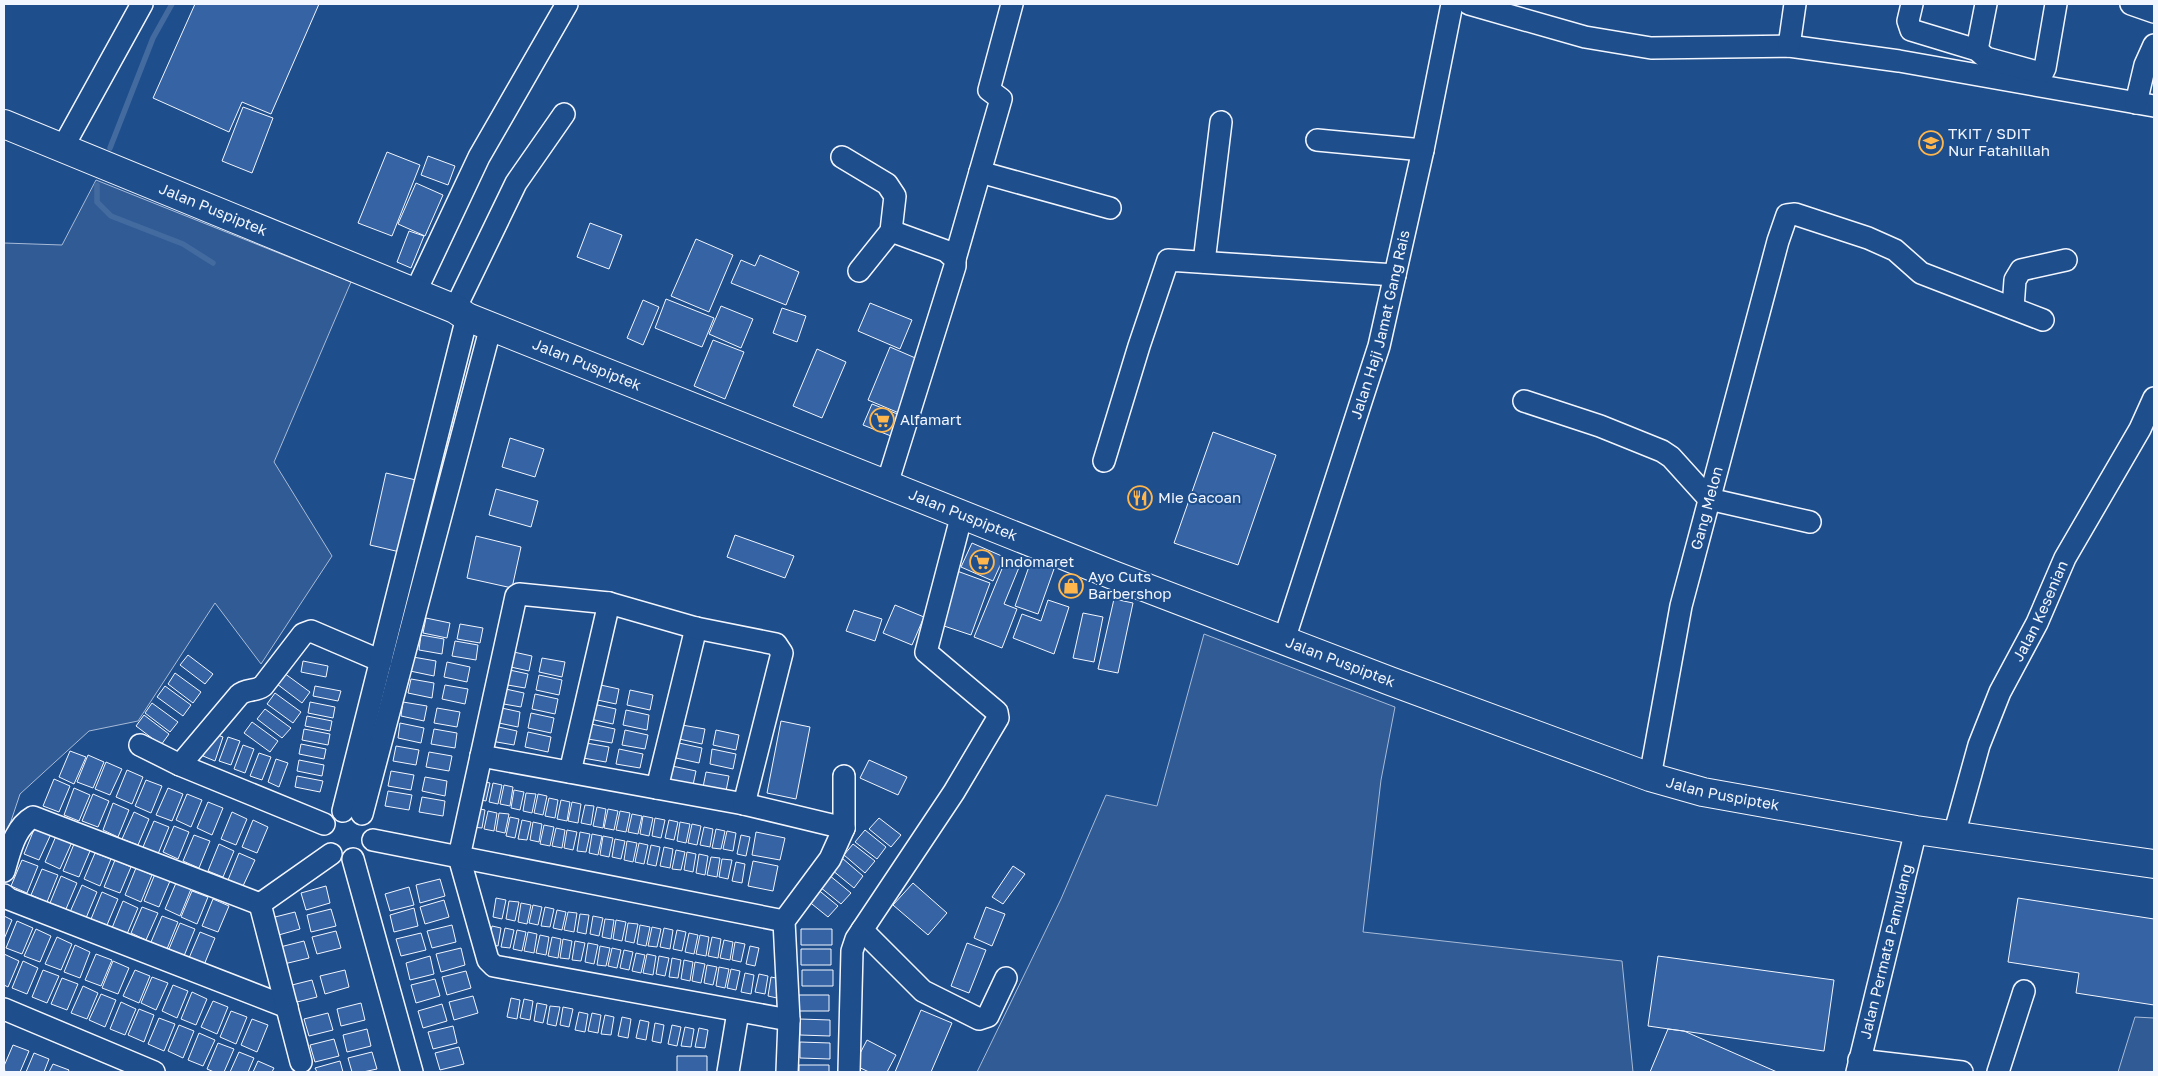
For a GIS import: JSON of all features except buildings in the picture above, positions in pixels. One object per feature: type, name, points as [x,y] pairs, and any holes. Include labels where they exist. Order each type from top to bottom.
[{"type":"main road","name":"Jalan Puspiptek","points":[[4,124],[471,317],[962,514],[1284,640],[1650,777],[1703,792],[1916,830],[2154,864]]},
{"type":"street","points":[[63,147],[142,4]]},
{"type":"street","points":[[415,293],[479,157],[567,4]]},
{"type":"street","points":[[887,484],[950,285],[955,259],[1001,99],[989,90],[1012,4]]},
{"type":"street","name":"Jalan Haji Jamat Gang Rais","points":[[1284,640],[1380,346],[1423,150],[1452,4]]},
{"type":"street","points":[[1469,4],[1585,37],[1651,48],[1789,46],[1938,68],[2145,104],[2145,64],[2154,45]]},
{"type":"street","points":[[1789,46],[1796,4]]},
{"type":"street","points":[[1912,4],[1908,21],[1911,30],[1977,50],[1986,58],[2037,72],[2043,72],[2047,61],[2056,4]]},
{"type":"street","points":[[1977,50],[1986,4]]},
{"type":"street","points":[[2131,4],[2154,12]]},
{"type":"street","points":[[1938,68],[1943,40]]},
{"type":"street","points":[[353,812],[381,661],[409,548],[471,317],[516,184],[564,114]]},
{"type":"street","points":[[1204,262],[1222,122]]},
{"type":"street","points":[[1317,140],[1423,150]]},
{"type":"street","points":[[842,158],[887,184],[895,196],[891,231],[859,272]]},
{"type":"street","points":[[980,172],[1110,208]]},
{"type":"street","name":"Gang Melon","points":[[1650,777],[1681,606],[1778,241],[1788,215],[1795,214],[1868,238],[1895,250],[1921,273],[2014,308]]},
{"type":"street","points":[[891,231],[946,251],[955,259]]},
{"type":"street","points":[[1104,461],[1166,262],[1170,259],[1395,275]]},
{"type":"street","points":[[2043,320],[2014,308],[2015,280],[2021,270],[2066,260]]},
{"type":"street","points":[[353,812],[431,552],[471,317]]},
{"type":"street","name":"Jalan Kesenian","points":[[1954,835],[1979,746],[2000,692],[2037,623],[2066,558],[2140,429],[2154,398]]},
{"type":"street","points":[[1524,401],[1600,426],[1662,451],[1670,457],[1709,499],[1810,522]]},
{"type":"street","points":[[849,1072],[852,951],[856,939],[954,792],[998,718],[997,712],[926,652],[962,514]]},
{"type":"street","points":[[409,548],[431,552]]},
{"type":"street","points":[[744,804],[782,653],[776,644],[696,628],[609,603],[519,594],[516,596],[459,856],[488,960],[494,966],[789,1020]]},
{"type":"street","points":[[570,772],[609,603]]},
{"type":"street","points":[[657,788],[696,628]]},
{"type":"street","points":[[180,765],[238,695],[247,690],[259,690],[263,686],[303,634],[312,631],[381,661]]},
{"type":"street","points":[[140,746],[180,765],[324,824]]},
{"type":"street","points":[[481,756],[744,804],[844,828]]},
{"type":"street","points":[[787,1072],[789,1020],[784,921],[830,859],[844,828],[844,776]]},
{"type":"street","points":[[335,812],[353,812],[366,816],[374,830],[372,846],[361,858],[345,861],[330,854],[323,840],[324,824],[335,812]]},
{"type":"street","points":[[4,871],[16,834],[25,822],[33,817],[260,904]]},
{"type":"street","name":"Jalan Permata Pamulang","points":[[1858,1066],[1916,830]]},
{"type":"street","points":[[373,840],[784,921]]},
{"type":"street","points":[[260,904],[330,854]]},
{"type":"street","points":[[353,859],[412,1072]]},
{"type":"street","points":[[4,895],[9,899],[287,1007]]},
{"type":"street","points":[[260,904],[301,1062]]},
{"type":"street","points":[[862,930],[922,992],[979,1019],[988,1016],[1006,978]]},
{"type":"street","points":[[1998,1072],[2024,991]]},
{"type":"street","points":[[4,1009],[154,1072]]},
{"type":"street","points":[[728,1072],[738,1012]]},
{"type":"street","points":[[1858,1066],[1962,1072]]},
{"type":"shaded area","points":[[96,180],[351,282],[274,462],[332,556],[261,664],[215,603],[138,721],[89,731],[20,794],[4,842],[4,243],[62,245]]},
{"type":"shaded area","points":[[1204,634],[1395,707],[1381,780],[1363,932],[1622,961],[1633,1072],[977,1072],[1061,899],[1106,795],[1157,806]]},
{"type":"shaded area","points":[[2135,1017],[2154,1018],[2154,1072],[2118,1072]]},
{"type":"waterway","points":[[110,148],[153,38],[172,4]]},
{"type":"waterway","points":[[97,185],[97,202],[111,216],[183,244],[213,263]]},
{"type":"place","name":"TKIT / SDIT Nur Fatahillah","points":[[1931,143]]},
{"type":"place","name":"Alfamart","points":[[882,420]]},
{"type":"place","name":"Mie Gacoan","points":[[1140,498]]},
{"type":"place","name":"Indomaret","points":[[982,562]]},
{"type":"place","name":"Ayo Cuts Barbershop","points":[[1071,586]]}]
